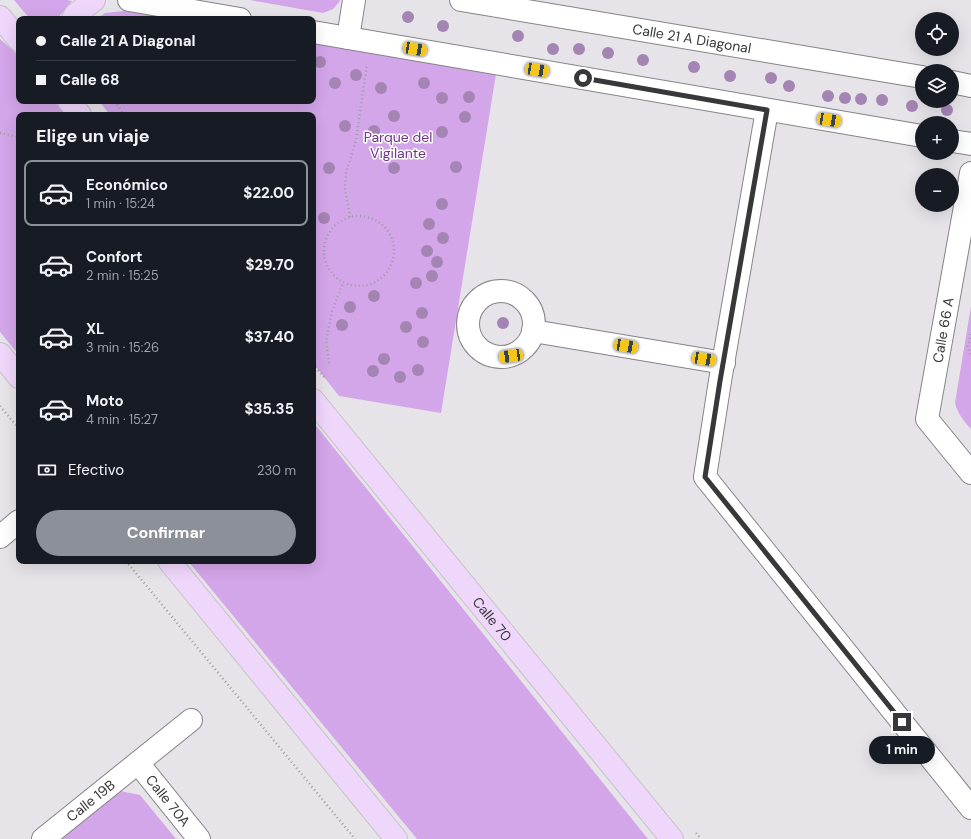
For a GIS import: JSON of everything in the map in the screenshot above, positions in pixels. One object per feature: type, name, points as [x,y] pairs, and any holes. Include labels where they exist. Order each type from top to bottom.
[{"type":"main road","points":[[74,16],[94,0]]},
{"type":"main road","points":[[0,17],[16,36]]},
{"type":"main road","points":[[71,104],[78,112]]},
{"type":"main road","points":[[0,354],[16,373]]},
{"type":"main road","name":"Calle 70","points":[[316,404],[672,839]]},
{"type":"main road","points":[[171,564],[396,839]]},
{"type":"street","points":[[129,0],[222,16]]},
{"type":"street","points":[[348,38],[354,0]]},
{"type":"street","name":"Calle 21 A Diagonal","points":[[462,0],[915,76]]},
{"type":"street","points":[[316,33],[915,135]]},
{"type":"street","points":[[959,83],[971,86]]},
{"type":"street","points":[[767,110],[705,477],[971,808]]},
{"type":"street","points":[[959,142],[971,144]]},
{"type":"street","name":"Calle 66 A","points":[[971,173],[927,419],[971,474]]},
{"type":"street","points":[[533,331],[724,363]]},
{"type":"street","points":[[0,537],[16,524]]},
{"type":"street","name":"Calle 19B","points":[[43,839],[191,720]]},
{"type":"street","name":"Calle 70A","points":[[138,763],[199,839]]},
{"type":"path","points":[[350,217],[345,189],[346,173],[356,140],[368,60]]},
{"type":"path","points":[[0,133],[16,136]]},
{"type":"path","points":[[362,216],[373,218],[382,224],[390,233],[394,244],[394,255],[391,265],[385,275],[376,282],[365,286],[354,286],[343,283],[334,275],[327,265],[324,254],[325,241],[331,230],[340,222],[350,217],[362,216]]},
{"type":"path","points":[[330,363],[326,341],[332,311],[343,283]]},
{"type":"path","points":[[971,334],[968,346],[971,357]]},
{"type":"path","points":[[0,406],[16,425]]},
{"type":"path","points":[[128,564],[355,839]]},
{"type":"green space","points":[[14,0],[72,1],[60,16],[27,16]]},
{"type":"green space","points":[[250,0],[340,1],[333,9],[323,13]]},
{"type":"green space","points":[[124,11],[155,16],[101,16],[105,13]]},
{"type":"green space","points":[[0,39],[16,53],[16,104],[57,104],[64,112],[16,112],[16,351],[0,332]]},
{"type":"green space","name":"Parque del Vigilante","points":[[316,44],[496,74],[441,413],[339,396],[316,367],[316,112],[108,112],[101,104],[316,104]]},
{"type":"green space","points":[[971,306],[971,429],[961,417],[955,403]]},
{"type":"green space","points":[[316,426],[648,839],[417,839],[190,564],[316,564]]},
{"type":"green space","points":[[120,791],[140,795],[176,839],[60,839]]},
{"type":"route","points":[[583,78],[767,110],[720,381],[705,477],[902,722]]}]
